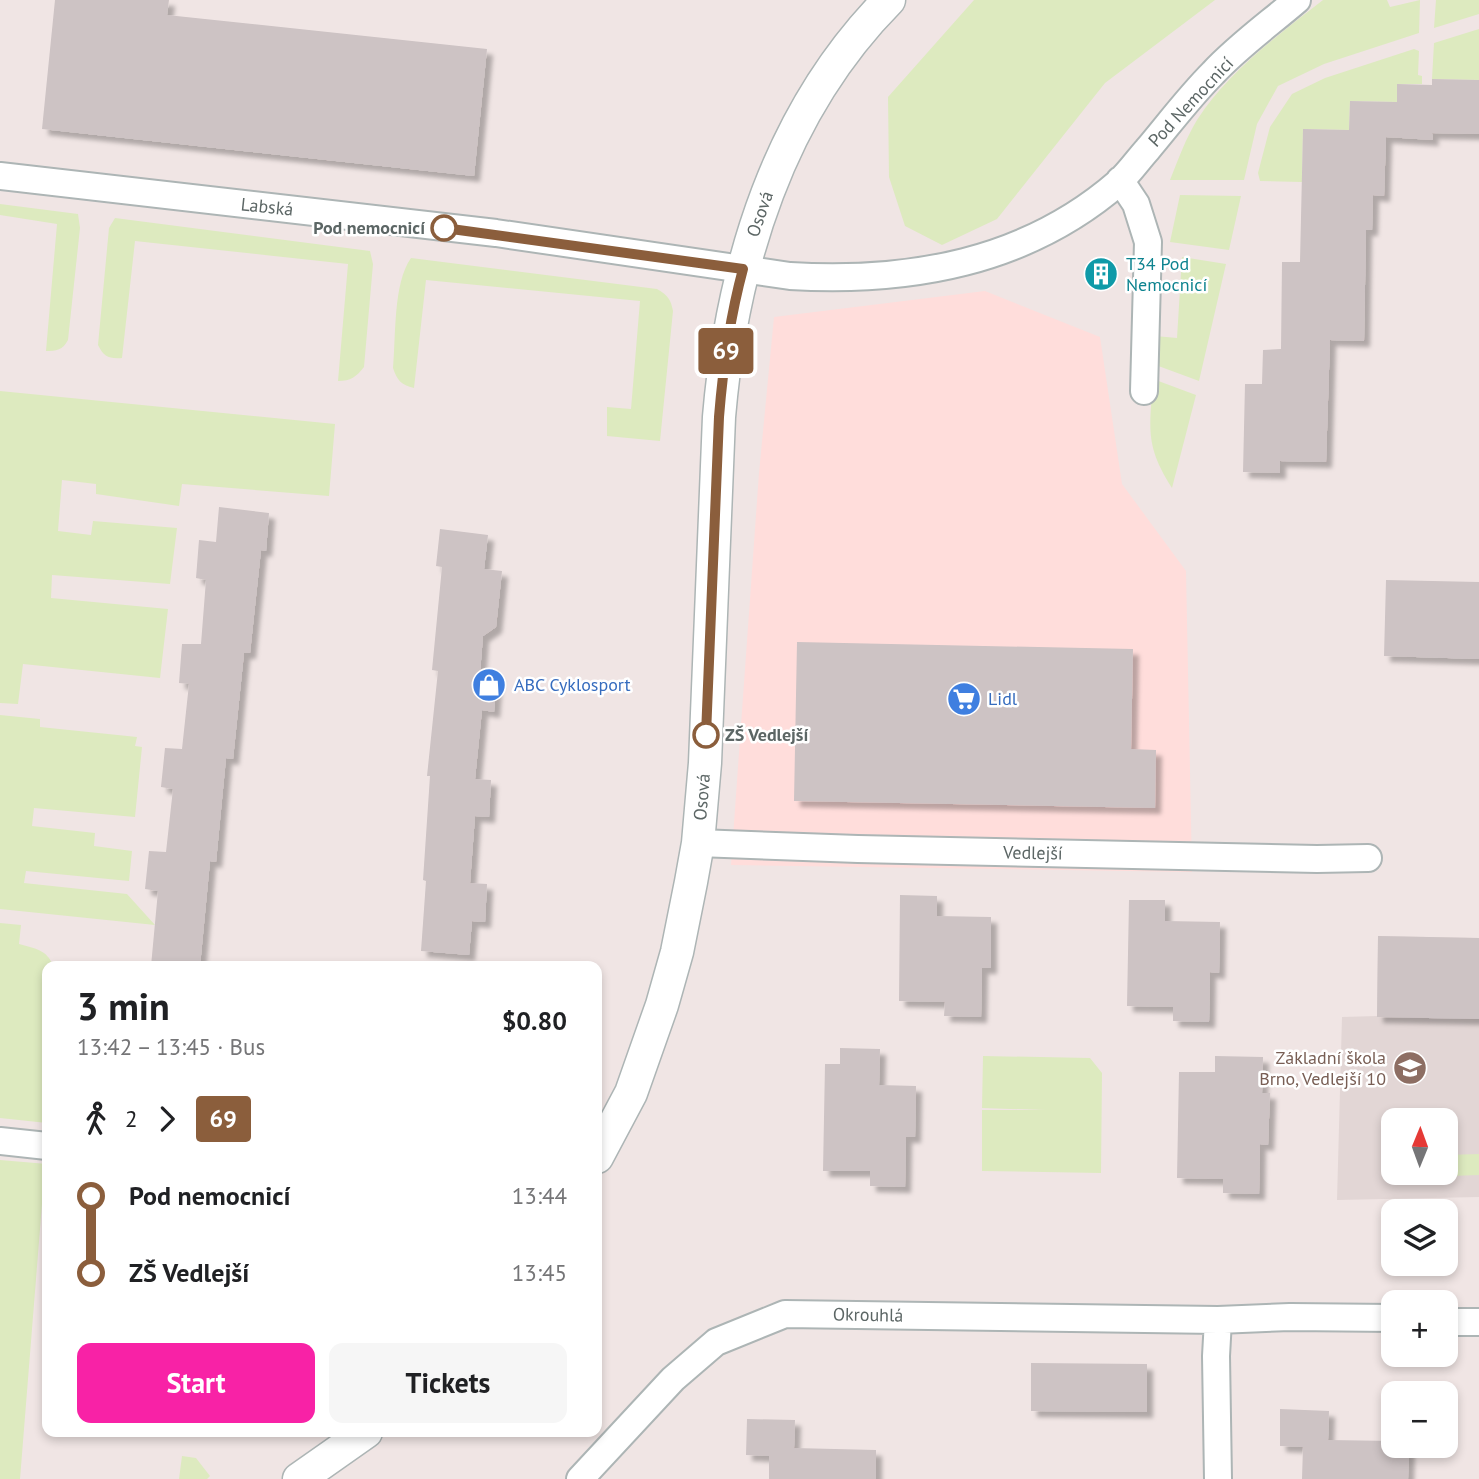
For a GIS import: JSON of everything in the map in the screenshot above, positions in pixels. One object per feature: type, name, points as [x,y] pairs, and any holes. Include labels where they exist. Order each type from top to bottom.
[{"type":"street","name":"Osová","points":[[602,1148],[631,1093],[662,1005],[677,952],[698,843],[705,762],[719,417],[723,366],[735,295],[770,186],[788,144],[809,105],[842,55],[889,0]]},
{"type":"street","name":"Pod Nemocnicí","points":[[743,269],[839,279],[888,277],[937,270],[982,258],[1038,235],[1082,210],[1120,180],[1214,72],[1297,0]]},
{"type":"street","name":"Labská","points":[[0,176],[496,233],[743,269]]},
{"type":"street","points":[[1120,180],[1136,204],[1148,242],[1144,391]]},
{"type":"street","name":"Vedlejší","points":[[698,843],[858,849],[1368,858]]},
{"type":"street","points":[[0,1141],[42,1145]]},
{"type":"street","name":"Okrouhlá","points":[[580,1479],[673,1379],[716,1342],[785,1314],[1218,1320],[1381,1318]]},
{"type":"street","points":[[1218,1320],[1218,1479]]},
{"type":"street","points":[[1458,1322],[1479,1322]]},
{"type":"street","points":[[299,1479],[359,1437]]},
{"type":"shaded area","points":[[985,291],[1100,337],[1122,484],[1186,571],[1192,872],[731,865],[759,473],[774,317]]},
{"type":"shaded area","name":"Základní škola Brno, Vedlejší 10","points":[[1378,936],[1479,938],[1479,1197],[1337,1200],[1342,1017],[1377,1016]]},
{"type":"green space","points":[[974,0],[1215,0],[1105,83],[997,219],[942,245],[905,226],[889,177],[888,97]]},
{"type":"green space","points":[[1323,0],[1387,0],[1390,7],[1420,0],[1419,33],[1324,64],[1278,86],[1257,124],[1244,180],[1170,180],[1193,127],[1209,102],[1255,55]]},
{"type":"green space","points":[[1436,0],[1479,0],[1479,14],[1434,28]]},
{"type":"green space","points":[[1479,29],[1479,80],[1432,79],[1434,43]]},
{"type":"green space","points":[[1414,49],[1419,51],[1418,75],[1422,76],[1422,84],[1397,84],[1397,102],[1350,101],[1349,130],[1303,129],[1302,182],[1260,181],[1258,173],[1270,127],[1292,94],[1325,78]]},
{"type":"green space","points":[[1180,195],[1241,196],[1229,250],[1170,242]]},
{"type":"green space","points":[[0,204],[78,214],[80,228],[68,340],[59,349],[46,351],[57,224],[0,215]]},
{"type":"green space","points":[[115,218],[370,251],[373,264],[364,367],[353,378],[338,381],[348,264],[135,241],[122,358],[107,356],[98,345],[109,228]]},
{"type":"green space","points":[[1182,257],[1226,264],[1199,381],[1153,364],[1155,336],[1177,338]]},
{"type":"green space","points":[[411,258],[657,289],[664,293],[673,311],[660,441],[607,436],[607,407],[631,409],[640,301],[426,280],[414,388],[403,384],[393,368],[395,326],[401,281]]},
{"type":"green space","points":[[1153,379],[1196,395],[1172,488],[1153,447],[1150,423]]},
{"type":"green space","points":[[0,391],[335,424],[329,496],[182,484],[179,506],[96,494],[96,484],[62,480],[58,531],[91,535],[93,521],[177,528],[170,584],[52,575],[51,598],[168,609],[160,678],[23,664],[18,704],[0,703]]},
{"type":"green space","points":[[0,715],[40,719],[40,727],[137,737],[135,746],[142,747],[135,817],[34,808],[32,826],[95,833],[94,846],[132,851],[129,881],[26,871],[24,883],[127,894],[155,925],[0,909]]},
{"type":"green space","points":[[0,923],[21,925],[19,944],[35,948],[51,961],[42,961],[42,1122],[0,1118]]},
{"type":"green space","points":[[983,1056],[1090,1058],[1102,1073],[1101,1173],[982,1171],[982,1110],[1045,1110],[982,1108]]},
{"type":"green space","points":[[1479,1154],[1479,1175],[1458,1176],[1458,1155]]},
{"type":"green space","points":[[0,1160],[42,1164],[42,1204],[20,1479],[0,1479]]},
{"type":"green space","points":[[182,1456],[196,1458],[210,1476],[207,1479],[179,1479]]},
{"type":"building","points":[[55,0],[169,0],[167,15],[487,49],[474,176],[42,129]]},
{"type":"building","points":[[1432,79],[1479,80],[1479,134],[1432,133],[1433,140],[1386,137],[1384,196],[1373,195],[1372,230],[1366,230],[1364,341],[1330,340],[1326,462],[1280,461],[1280,473],[1243,472],[1245,384],[1262,384],[1263,350],[1281,349],[1282,262],[1300,262],[1303,129],[1349,130],[1350,101],[1397,102],[1397,84],[1432,85]]},
{"type":"building","points":[[219,507],[269,513],[266,551],[261,550],[250,653],[244,653],[233,759],[226,758],[216,862],[210,861],[200,961],[151,961],[158,891],[145,889],[149,851],[166,852],[173,789],[161,787],[165,748],[182,749],[189,684],[179,683],[182,644],[201,644],[206,580],[196,578],[199,540],[216,542]]},
{"type":"building","points":[[440,529],[488,535],[484,569],[502,571],[496,627],[483,636],[480,673],[497,675],[494,712],[482,710],[475,779],[491,780],[489,817],[475,816],[470,883],[487,884],[485,922],[472,921],[469,955],[421,951],[430,776],[427,776],[438,671],[432,670],[442,567],[436,566]]},
{"type":"building","points":[[1386,580],[1479,582],[1479,659],[1384,656]]},
{"type":"building","name":"Lidl","points":[[797,642],[1133,649],[1131,749],[1156,750],[1155,808],[794,801]]},
{"type":"building","points":[[900,895],[937,896],[937,916],[991,917],[991,968],[982,968],[981,1017],[944,1016],[945,1002],[899,1001]]},
{"type":"building","points":[[1129,900],[1165,900],[1165,921],[1220,922],[1219,973],[1210,972],[1209,1022],[1173,1021],[1173,1007],[1127,1006]]},
{"type":"building","points":[[1378,936],[1479,938],[1479,1019],[1377,1017]]},
{"type":"building","points":[[840,1048],[880,1049],[879,1085],[916,1086],[915,1137],[906,1137],[905,1187],[870,1186],[870,1171],[823,1171],[825,1064],[840,1064]]},
{"type":"building","points":[[1215,1056],[1263,1057],[1262,1093],[1270,1093],[1268,1145],[1260,1144],[1259,1194],[1223,1193],[1223,1179],[1177,1178],[1179,1072],[1215,1072]]},
{"type":"building","points":[[1031,1363],[1147,1364],[1147,1412],[1031,1411]]},
{"type":"building","points":[[1280,1409],[1329,1411],[1328,1440],[1381,1441],[1381,1458],[1409,1458],[1408,1479],[1302,1479],[1303,1447],[1280,1446]]},
{"type":"building","points":[[747,1419],[795,1420],[794,1448],[876,1450],[876,1479],[769,1479],[769,1456],[746,1455]]},
{"type":"bus line","name":"69","points":[[444,228],[743,269],[735,295],[723,366],[706,735]]},
{"type":"place","name":"Pod nemocnicí","points":[[444,228]]},
{"type":"place","name":"T34 Pod Nemocnicí","points":[[1101,274]]},
{"type":"place","name":"ABC Cyklosport","points":[[489,685]]},
{"type":"place","name":"Lidl","points":[[964,699]]},
{"type":"place","name":"ZŠ Vedlejší","points":[[706,735]]},
{"type":"place","name":"Základní škola Brno, Vedlejší 10","points":[[1410,1068]]}]
